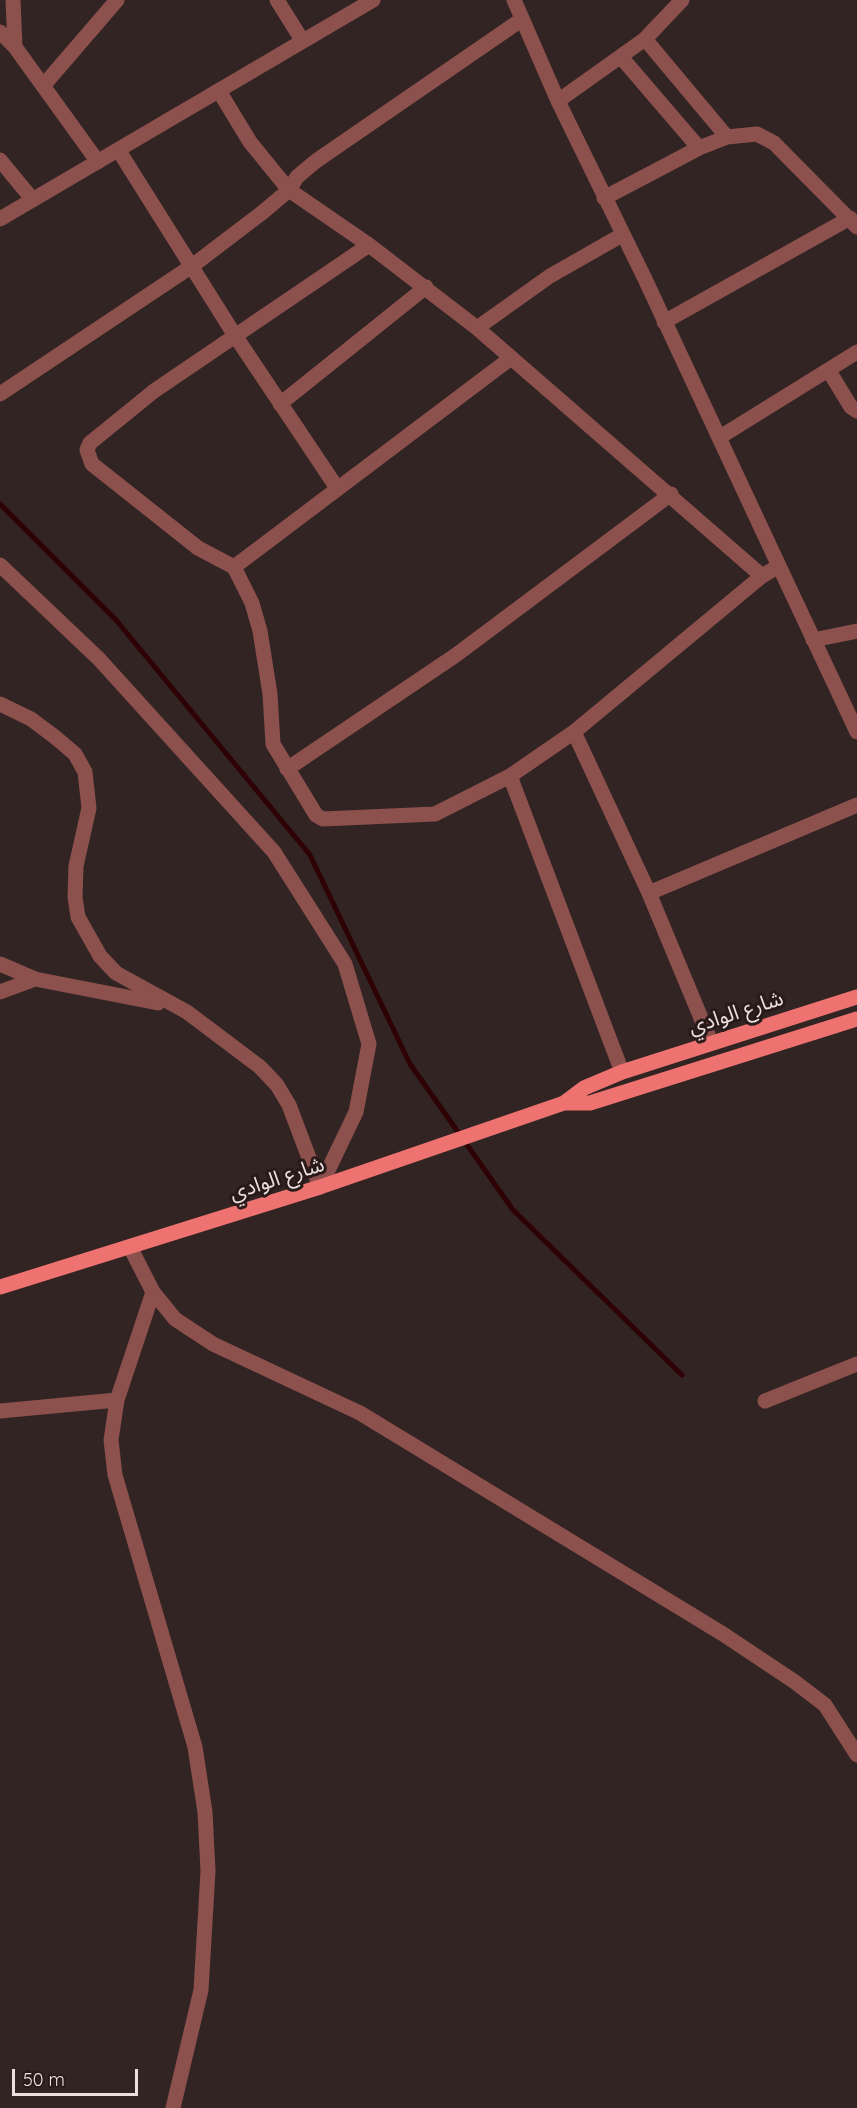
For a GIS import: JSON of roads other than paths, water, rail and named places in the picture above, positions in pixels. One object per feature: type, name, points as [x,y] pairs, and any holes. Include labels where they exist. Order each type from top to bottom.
[{"type":"main road","name":"شارع الوادي","points":[[0,1287],[320,1187],[564,1103],[584,1088],[622,1072],[857,997]]},
{"type":"main road","name":"شارع الوادي","points":[[564,1103],[590,1103],[857,1019]]},
{"type":"street","points":[[13,0],[15,46]]},
{"type":"street","points":[[43,86],[117,0]]},
{"type":"street","points":[[277,0],[302,40]]},
{"type":"street","points":[[0,219],[373,0]]},
{"type":"street","points":[[514,0],[558,102],[720,437],[857,732]]},
{"type":"street","points":[[558,102],[645,39],[682,0]]},
{"type":"street","points":[[0,394],[192,266],[289,190],[297,177],[316,161],[521,20]]},
{"type":"street","points":[[0,32],[15,46],[98,162]]},
{"type":"street","points":[[645,39],[727,137]]},
{"type":"street","points":[[621,57],[699,148]]},
{"type":"street","points":[[219,91],[250,142],[289,190],[369,245],[477,328],[762,576]]},
{"type":"street","points":[[604,198],[699,148],[727,137],[757,134],[766,138],[853,223],[664,322]]},
{"type":"street","points":[[119,151],[234,334],[337,488]]},
{"type":"street","points":[[0,160],[33,200]]},
{"type":"street","points":[[477,328],[550,276],[622,235]]},
{"type":"street","points":[[369,245],[234,334],[154,391],[90,443],[87,450],[92,464],[198,548],[234,567],[252,603],[270,694],[273,744],[310,807],[322,819],[435,814],[510,776],[574,732],[762,576],[779,566]]},
{"type":"street","points":[[280,404],[426,287]]},
{"type":"street","points":[[720,437],[857,352]]},
{"type":"street","points":[[234,567],[511,358]]},
{"type":"street","points":[[829,371],[851,407],[857,411]]},
{"type":"street","points":[[287,770],[456,655],[671,495]]},
{"type":"street","points":[[0,565],[99,659],[274,852],[345,964],[369,1044],[356,1112],[320,1187]]},
{"type":"street","points":[[813,640],[857,631]]},
{"type":"street","points":[[0,704],[31,719],[56,737],[75,754],[85,772],[89,808],[76,866],[75,897],[78,917],[99,956],[116,973],[187,1012],[260,1067],[277,1085],[289,1105],[320,1187]]},
{"type":"street","points":[[574,732],[649,893],[711,1042]]},
{"type":"street","points":[[510,776],[622,1072]]},
{"type":"street","points":[[649,893],[857,805]]},
{"type":"street","points":[[0,964],[35,980],[154,1001],[187,1012]]},
{"type":"street","points":[[0,992],[35,980]]},
{"type":"street","points":[[130,1247],[153,1292],[175,1319],[213,1344],[360,1413],[723,1634],[825,1705],[857,1755]]},
{"type":"street","points":[[153,1292],[117,1400],[111,1440],[115,1475],[195,1747],[205,1812],[208,1871],[201,1990],[173,2108]]},
{"type":"street","points":[[765,1401],[857,1364]]},
{"type":"street","points":[[0,1411],[117,1400]]},
{"type":"waterway","points":[[0,504],[116,620],[310,855],[410,1064],[513,1210],[682,1375]]}]
